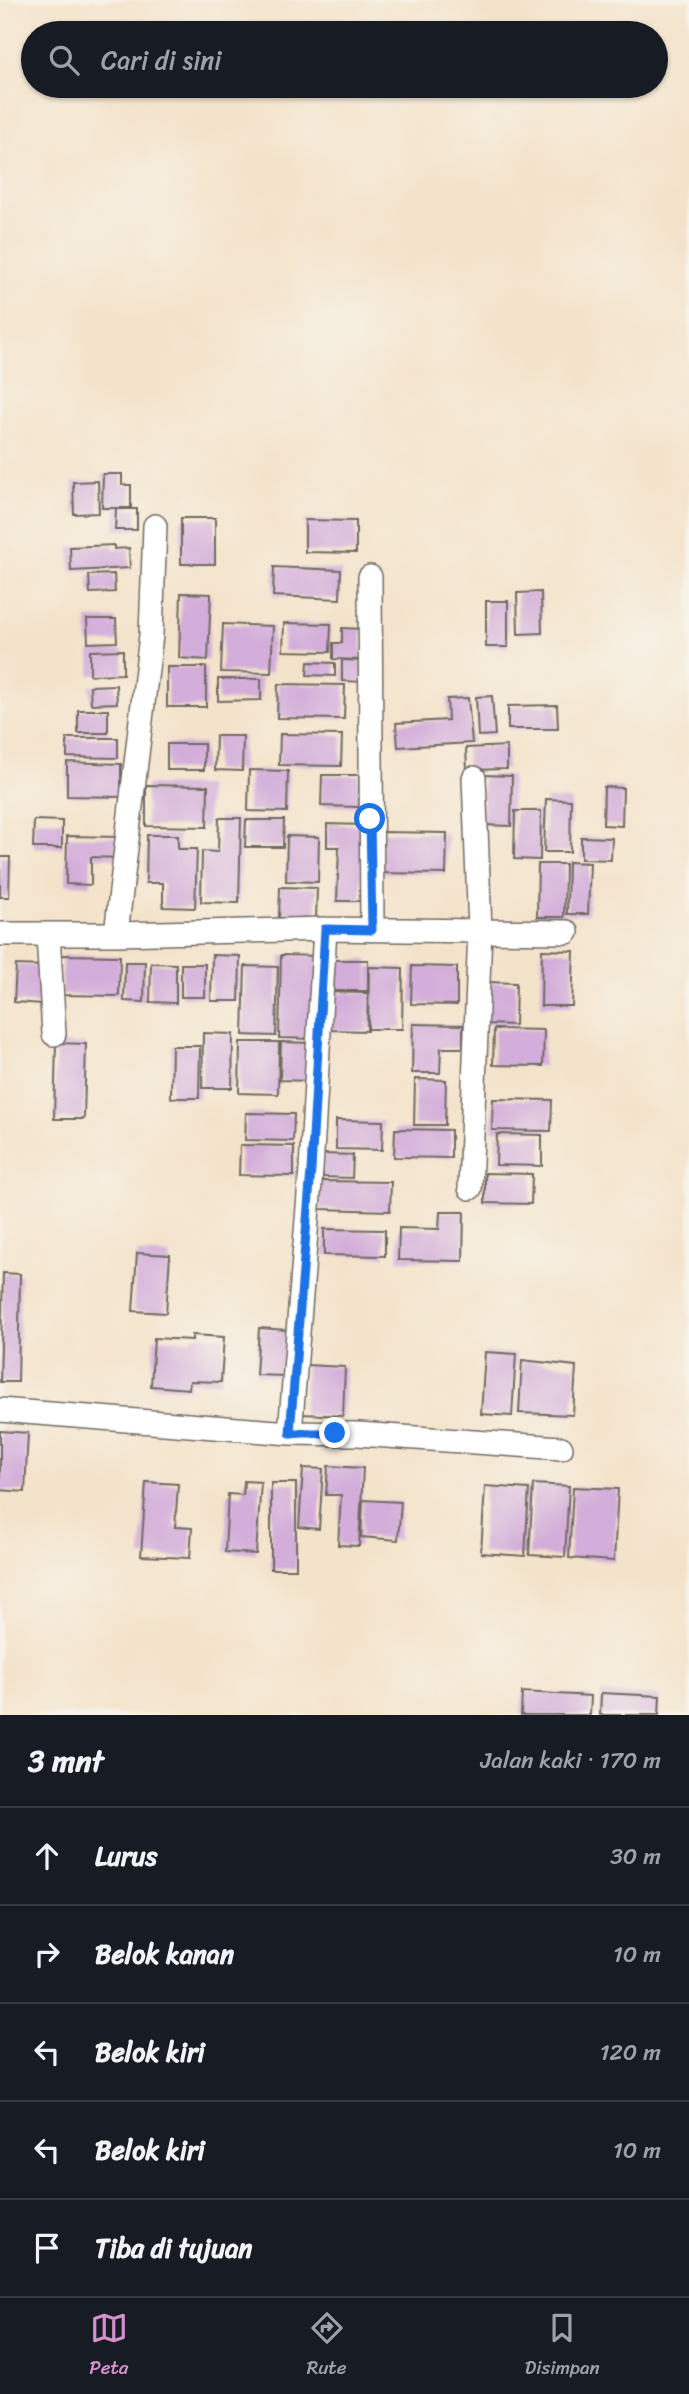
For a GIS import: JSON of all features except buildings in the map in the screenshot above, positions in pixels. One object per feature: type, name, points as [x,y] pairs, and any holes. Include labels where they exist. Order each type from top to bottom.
[{"type":"street","points":[[116,934],[151,635],[155,526]]},
{"type":"street","points":[[370,577],[372,930]]},
{"type":"street","points":[[470,1188],[480,930],[474,778]]},
{"type":"street","points":[[290,1433],[311,1170],[325,929]]},
{"type":"street","points":[[0,934],[325,929],[567,932]]},
{"type":"street","points":[[48,934],[54,1034]]},
{"type":"street","points":[[0,1410],[290,1433],[358,1434],[561,1448]]},
{"type":"route","points":[[335,1433],[290,1433],[311,1170],[325,929],[372,930],[370,819]]}]
